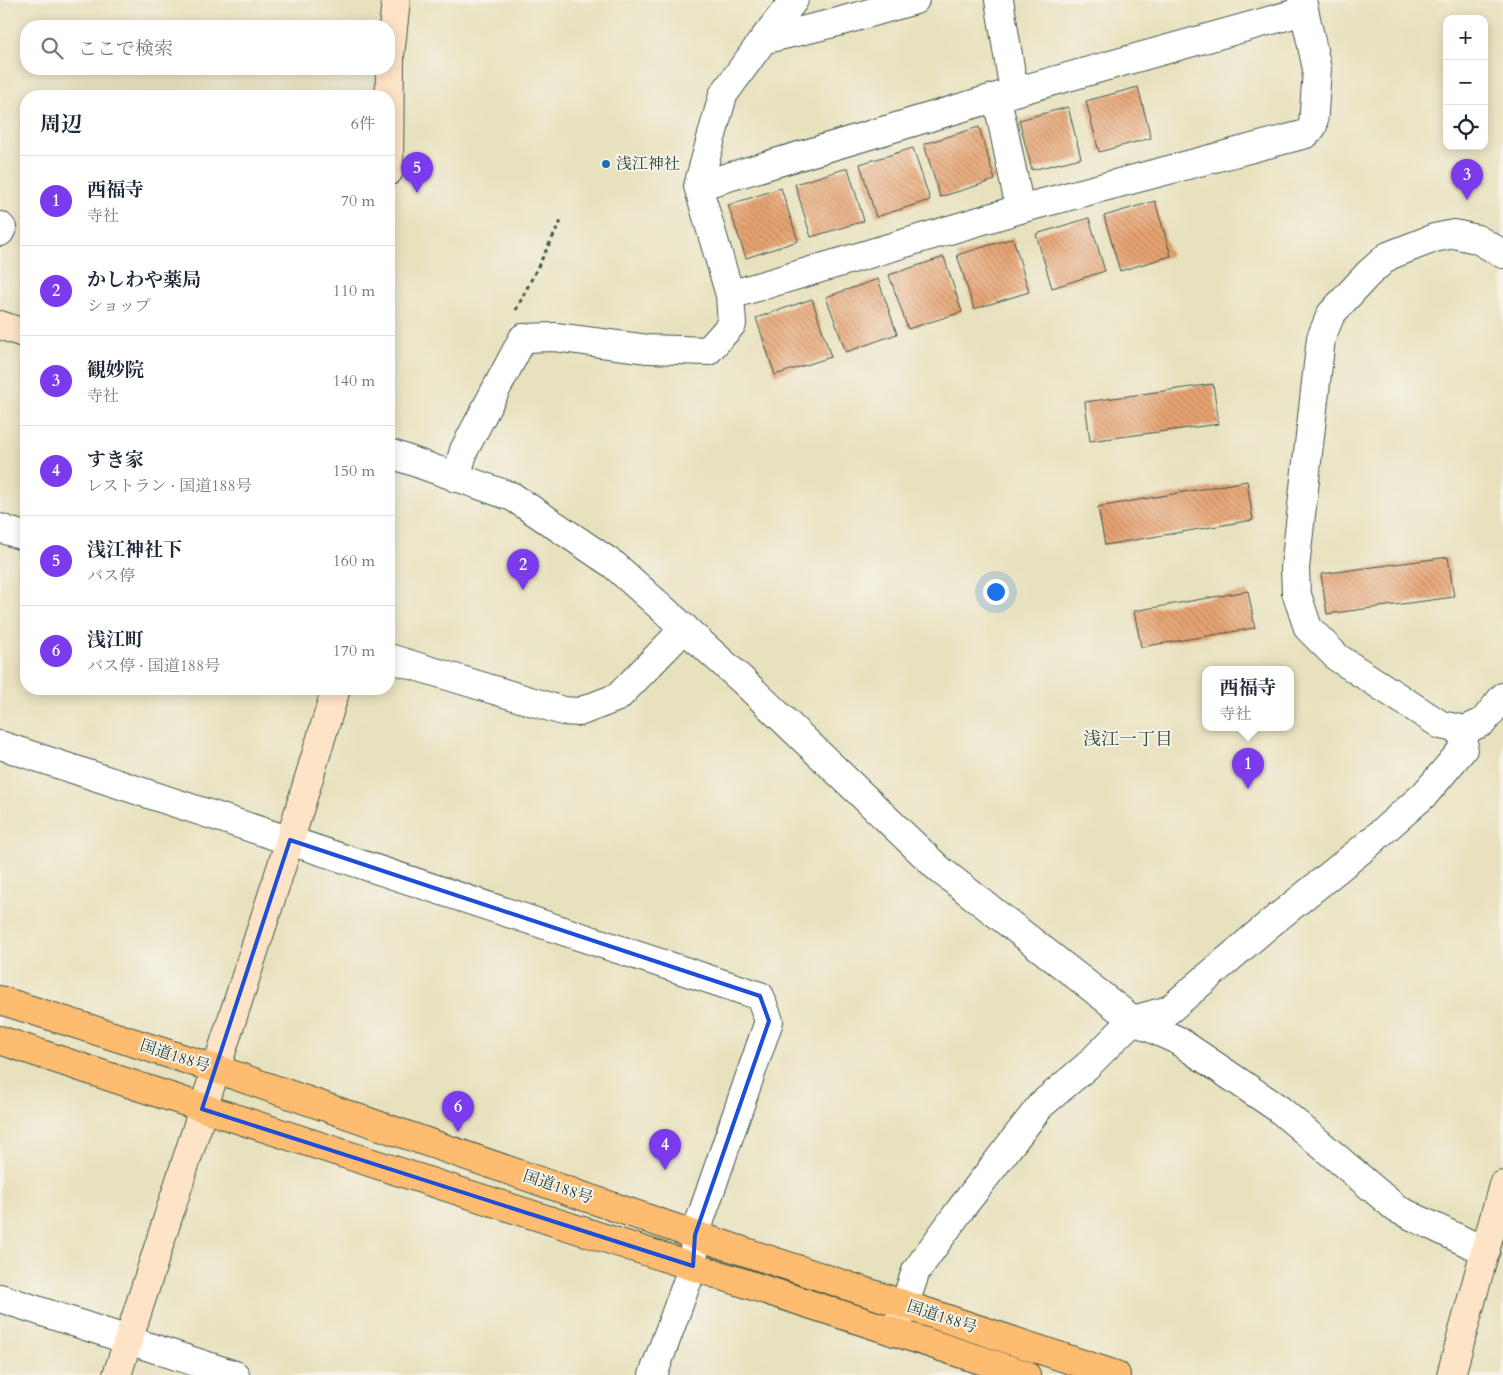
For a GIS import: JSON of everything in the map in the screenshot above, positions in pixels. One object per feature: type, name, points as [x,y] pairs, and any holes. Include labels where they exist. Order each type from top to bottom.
[{"type":"highway","name":"国道188号","points":[[0,1000],[216,1069],[695,1235],[1116,1375]]},
{"type":"highway","name":"国道188号","points":[[0,1040],[202,1109],[1026,1375]]},
{"type":"street","points":[[394,20],[396,0]]},
{"type":"street","points":[[456,478],[464,450],[523,338],[555,337],[648,349],[708,351],[732,324],[730,295],[698,186],[723,95],[794,0]]},
{"type":"street","points":[[763,40],[838,22],[915,0]]},
{"type":"street","points":[[999,0],[1005,95],[1020,209]]},
{"type":"street","points":[[698,186],[1303,5],[1317,68],[1313,126],[1306,134],[1020,209],[730,295]]},
{"type":"street","points":[[390,75],[390,90]]},
{"type":"street","points":[[0,226],[2,228],[0,232]]},
{"type":"street","points":[[1503,254],[1477,239],[1454,234],[1434,238],[1388,256],[1368,274],[1331,314],[1321,338],[1295,568],[1296,592],[1308,628],[1338,658],[1441,725],[1465,730],[1483,722],[1503,697]]},
{"type":"street","points":[[0,325],[20,332]]},
{"type":"street","points":[[395,454],[456,478],[513,497],[614,565],[756,694],[939,869],[1133,1020],[1177,1040],[1279,1109],[1398,1209],[1486,1250]]},
{"type":"street","points":[[0,528],[20,535]]},
{"type":"street","points":[[395,660],[563,711],[578,712],[618,698],[685,628]]},
{"type":"street","points":[[117,1375],[290,840],[334,695]]},
{"type":"street","points":[[895,1332],[916,1272],[960,1210],[1041,1105],[1087,1066],[1133,1020],[1169,1010],[1267,926],[1365,847],[1425,794],[1463,749],[1465,730]]},
{"type":"street","points":[[0,745],[760,996],[769,1021],[695,1235],[693,1266],[653,1375]]},
{"type":"street","points":[[1452,1375],[1503,1185]]},
{"type":"street","points":[[0,1298],[235,1375]]},
{"type":"highlighted area","points":[[290,840],[760,996],[769,1021],[695,1235],[693,1266],[202,1109]]},
{"type":"building","points":[[1138,87],[1151,138],[1099,152],[1086,101]]},
{"type":"building","points":[[1068,107],[1081,158],[1032,170],[1019,120]]},
{"type":"building","points":[[979,127],[995,180],[940,197],[924,144]]},
{"type":"building","points":[[913,148],[930,200],[876,217],[860,164]]},
{"type":"building","points":[[848,168],[864,221],[811,237],[795,184]]},
{"type":"building","points":[[781,188],[798,241],[746,258],[728,205]]},
{"type":"building","points":[[1155,201],[1171,256],[1120,271],[1104,216]]},
{"type":"building","points":[[1089,218],[1105,271],[1052,288],[1036,234]]},
{"type":"building","points":[[1013,238],[1029,292],[974,309],[957,255]]},
{"type":"building","points":[[944,257],[962,312],[908,329],[889,275]]},
{"type":"building","points":[[878,279],[897,334],[846,352],[826,297]]},
{"type":"building","points":[[812,299],[831,357],[775,375],[756,318]]},
{"type":"building","points":[[1213,384],[1219,424],[1090,441],[1085,402]]},
{"type":"building","points":[[1247,481],[1253,520],[1105,545],[1098,507]]},
{"type":"building","points":[[1448,557],[1454,597],[1327,614],[1321,574]]},
{"type":"building","points":[[1248,591],[1255,628],[1141,647],[1134,611]]},
{"type":"place","name":"浅江神社","points":[[606,164]]},
{"type":"place","name":"浅江神社下","points":[[417,193]]},
{"type":"place","name":"観妙院","points":[[1467,200]]},
{"type":"place","name":"かしわや薬局","points":[[523,590]]},
{"type":"place","name":"西福寺","points":[[1248,789]]},
{"type":"place","name":"浅江町","points":[[458,1132]]},
{"type":"place","name":"すき家","points":[[665,1170]]},
{"type":"district","name":"浅江一丁目","points":[[1128,739]]}]
